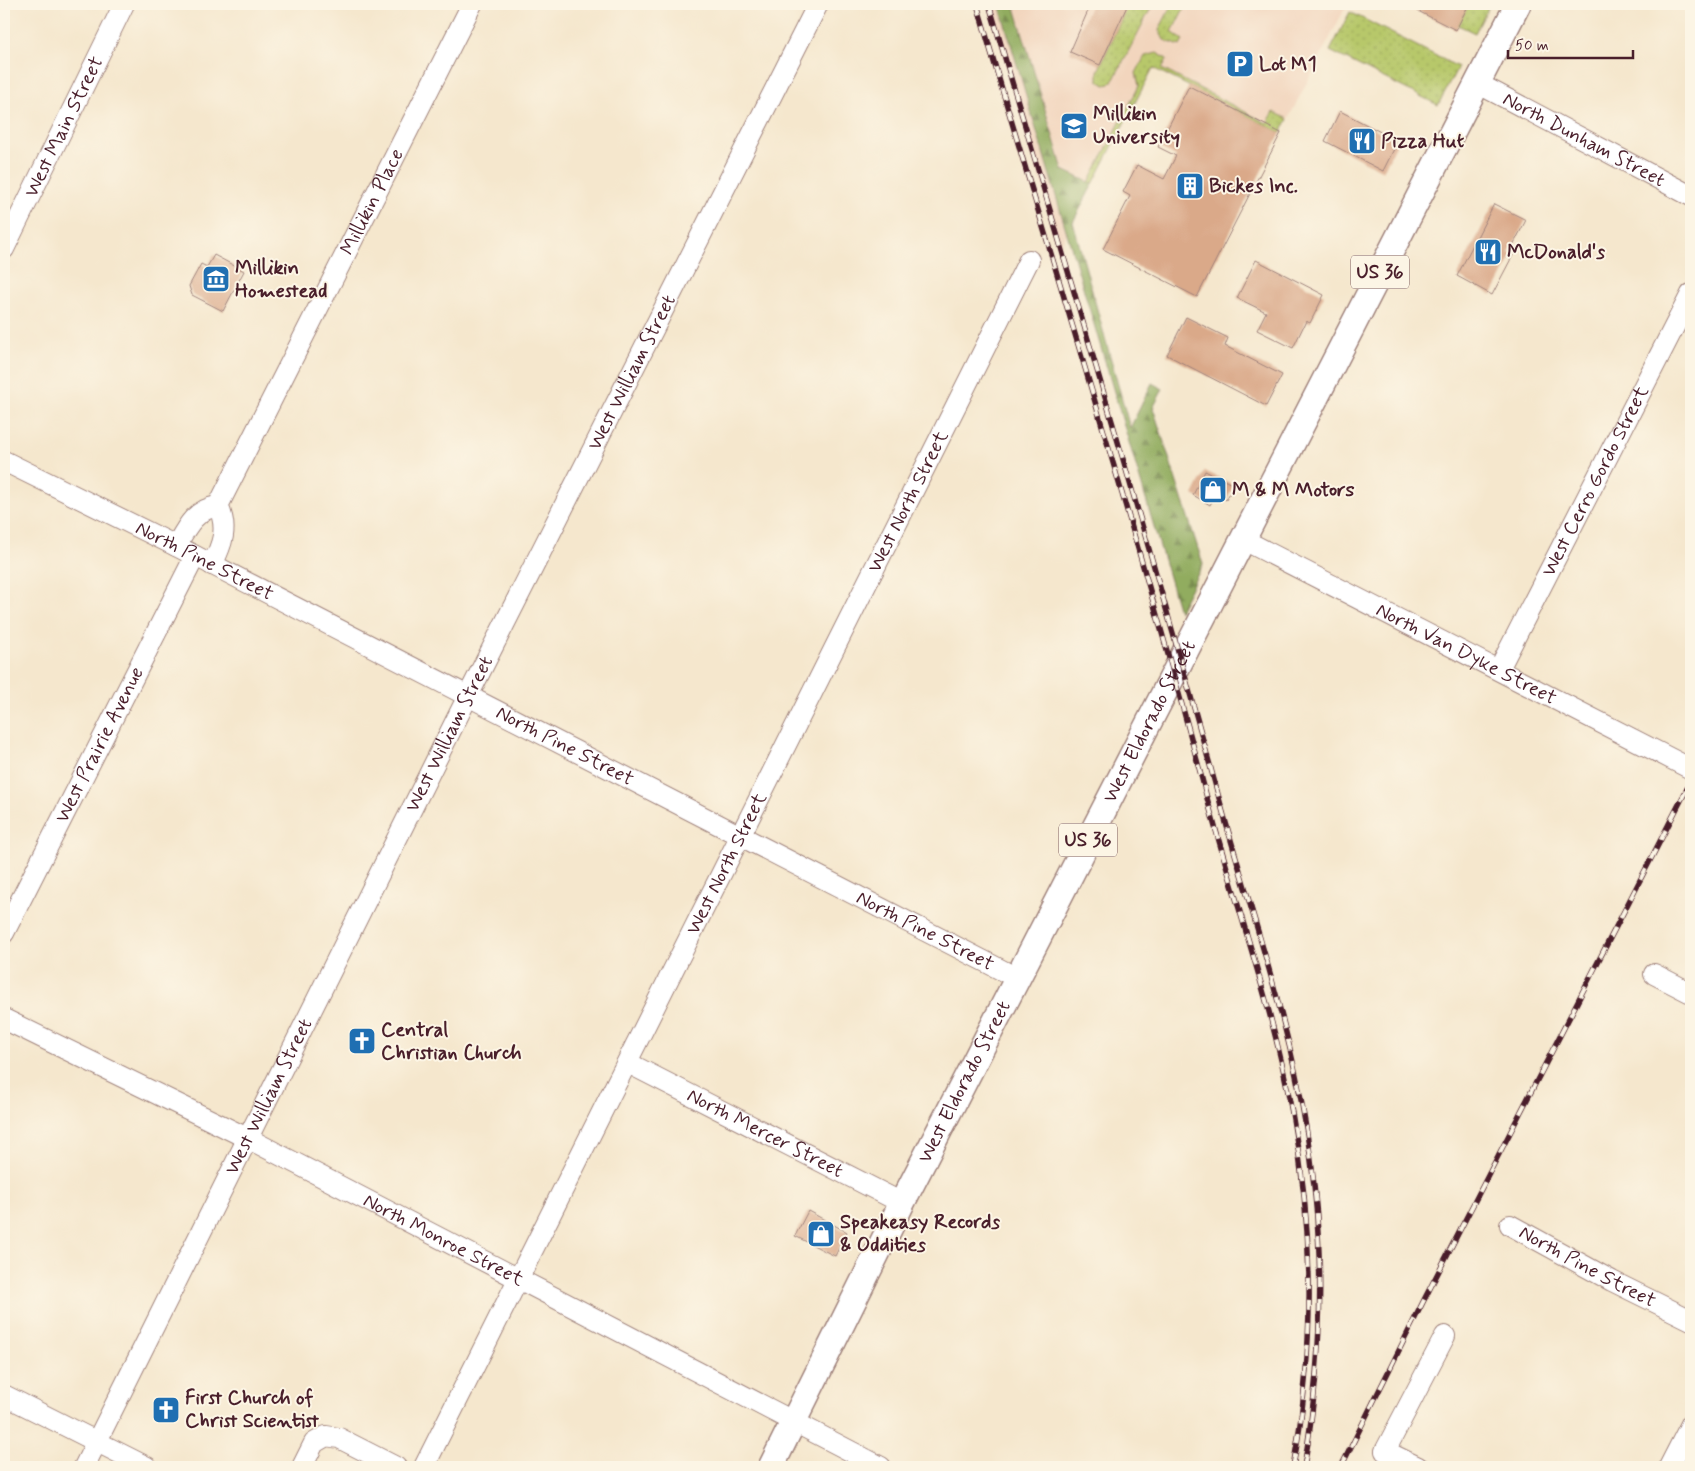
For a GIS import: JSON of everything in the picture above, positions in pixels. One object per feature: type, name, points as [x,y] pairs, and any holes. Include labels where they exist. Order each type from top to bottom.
[{"type":"main road","name":"West Eldorado Street","points":[[771,1467],[902,1203],[1518,4]]},
{"type":"street","name":"West Main Street","points":[[4,249],[124,4]]},
{"type":"street","name":"Millikin Place","points":[[218,506],[472,4]]},
{"type":"street","name":"West William Street","points":[[84,1467],[468,696],[818,4]]},
{"type":"street","name":"North Dunham Street","points":[[1477,83],[1691,196]]},
{"type":"street","name":"West North Street","points":[[424,1467],[741,838],[1029,260]]},
{"type":"street","name":"West Cerro Gordo Street","points":[[1500,669],[1691,294]]},
{"type":"street","name":"North Pine Street","points":[[4,460],[176,546],[741,838],[1017,978]]},
{"type":"street","points":[[176,546],[193,518],[208,507],[218,506],[225,527],[223,540],[204,561]]},
{"type":"street","name":"North Van Dyke Street","points":[[1242,539],[1500,669],[1691,769]]},
{"type":"street","name":"West Prairie Avenue","points":[[4,933],[204,561]]},
{"type":"street","points":[[1654,974],[1691,993]]},
{"type":"street","name":"North Monroe Street","points":[[4,1019],[249,1139],[518,1281],[881,1467]]},
{"type":"street","name":"North Mercer Street","points":[[628,1063],[902,1203]]},
{"type":"street","name":"North Pine Street","points":[[1510,1225],[1612,1281],[1691,1320]]},
{"type":"street","points":[[1418,1467],[1385,1451],[1445,1336]]},
{"type":"street","points":[[4,1395],[147,1467]]},
{"type":"street","points":[[1669,1467],[1691,1424]]},
{"type":"street","points":[[302,1467],[314,1443],[326,1436],[339,1438],[396,1467]]},
{"type":"shaded area","name":"Millikin University","points":[[989,4],[1347,4],[1281,133],[1153,68],[1060,247]]},
{"type":"green space","points":[[999,4],[1014,4],[1063,170],[1093,184],[1073,222],[1130,428],[1152,383],[1163,389],[1153,408],[1203,564],[1179,611]]},
{"type":"green space","points":[[1128,4],[1153,4],[1114,79],[1110,84],[1105,85],[1098,80],[1098,71]]},
{"type":"green space","points":[[1172,4],[1186,4],[1172,32],[1183,40],[1180,46],[1164,40],[1159,30]]},
{"type":"green space","points":[[1469,4],[1490,4],[1475,33],[1458,25]]},
{"type":"green space","points":[[1350,12],[1458,67],[1438,105],[1330,51]]},
{"type":"green space","points":[[1157,53],[1167,59],[1162,69],[1267,123],[1274,112],[1288,119],[1281,133],[1153,68],[1093,184],[1089,182],[1139,86],[1136,73],[1145,56]]},
{"type":"building","points":[[1091,4],[1128,4],[1100,65],[1070,52]]},
{"type":"building","points":[[1404,4],[1469,4],[1456,30]]},
{"type":"building","name":"Bickes Inc.","points":[[1189,86],[1281,133],[1197,297],[1103,249],[1130,196],[1123,192],[1137,165],[1164,179],[1176,156],[1158,147]]},
{"type":"building","name":"Pizza Hut","points":[[1340,111],[1398,141],[1383,171],[1325,141]]},
{"type":"building","points":[[1494,204],[1526,220],[1509,253],[1513,255],[1492,295],[1457,276]]},
{"type":"building","name":"Millikin Homestead","points":[[214,255],[244,271],[223,311],[192,295],[189,286],[201,264],[207,267]]},
{"type":"building","points":[[1256,260],[1324,295],[1310,323],[1306,321],[1293,348],[1257,330],[1266,312],[1237,298]]},
{"type":"building","points":[[1186,317],[1228,338],[1225,346],[1282,375],[1266,406],[1167,355]]},
{"type":"building","name":"M & M Motors","points":[[1205,471],[1234,485],[1226,500],[1216,494],[1210,505],[1193,495]]},
{"type":"building","name":"Speakeasy Records & Oddities","points":[[808,1211],[847,1232],[835,1256],[795,1236]]},
{"type":"railway","points":[[977,4],[1095,400],[1275,1033],[1284,1073],[1299,1157],[1305,1201],[1308,1246],[1309,1290],[1305,1379],[1293,1467]]},
{"type":"railway","points":[[989,4],[1106,400],[1275,989],[1296,1074],[1307,1130],[1314,1186],[1320,1296],[1318,1352],[1304,1467]]},
{"type":"railway","points":[[1341,1467],[1425,1298],[1691,781]]},
{"type":"place","name":"Lot M1","points":[[1240,64]]},
{"type":"place","name":"Millikin University","points":[[1074,126]]},
{"type":"place","name":"Pizza Hut","points":[[1362,141]]},
{"type":"place","name":"Bickes Inc.","points":[[1190,186]]},
{"type":"place","name":"McDonald's","points":[[1488,252]]},
{"type":"place","name":"Millikin Homestead","points":[[216,279]]},
{"type":"place","name":"M & M Motors","points":[[1213,490]]},
{"type":"place","name":"Central Christian Church","points":[[362,1041]]},
{"type":"place","name":"Speakeasy Records & Oddities","points":[[821,1234]]},
{"type":"place","name":"First Church of Christ Scientist","points":[[166,1410]]}]
